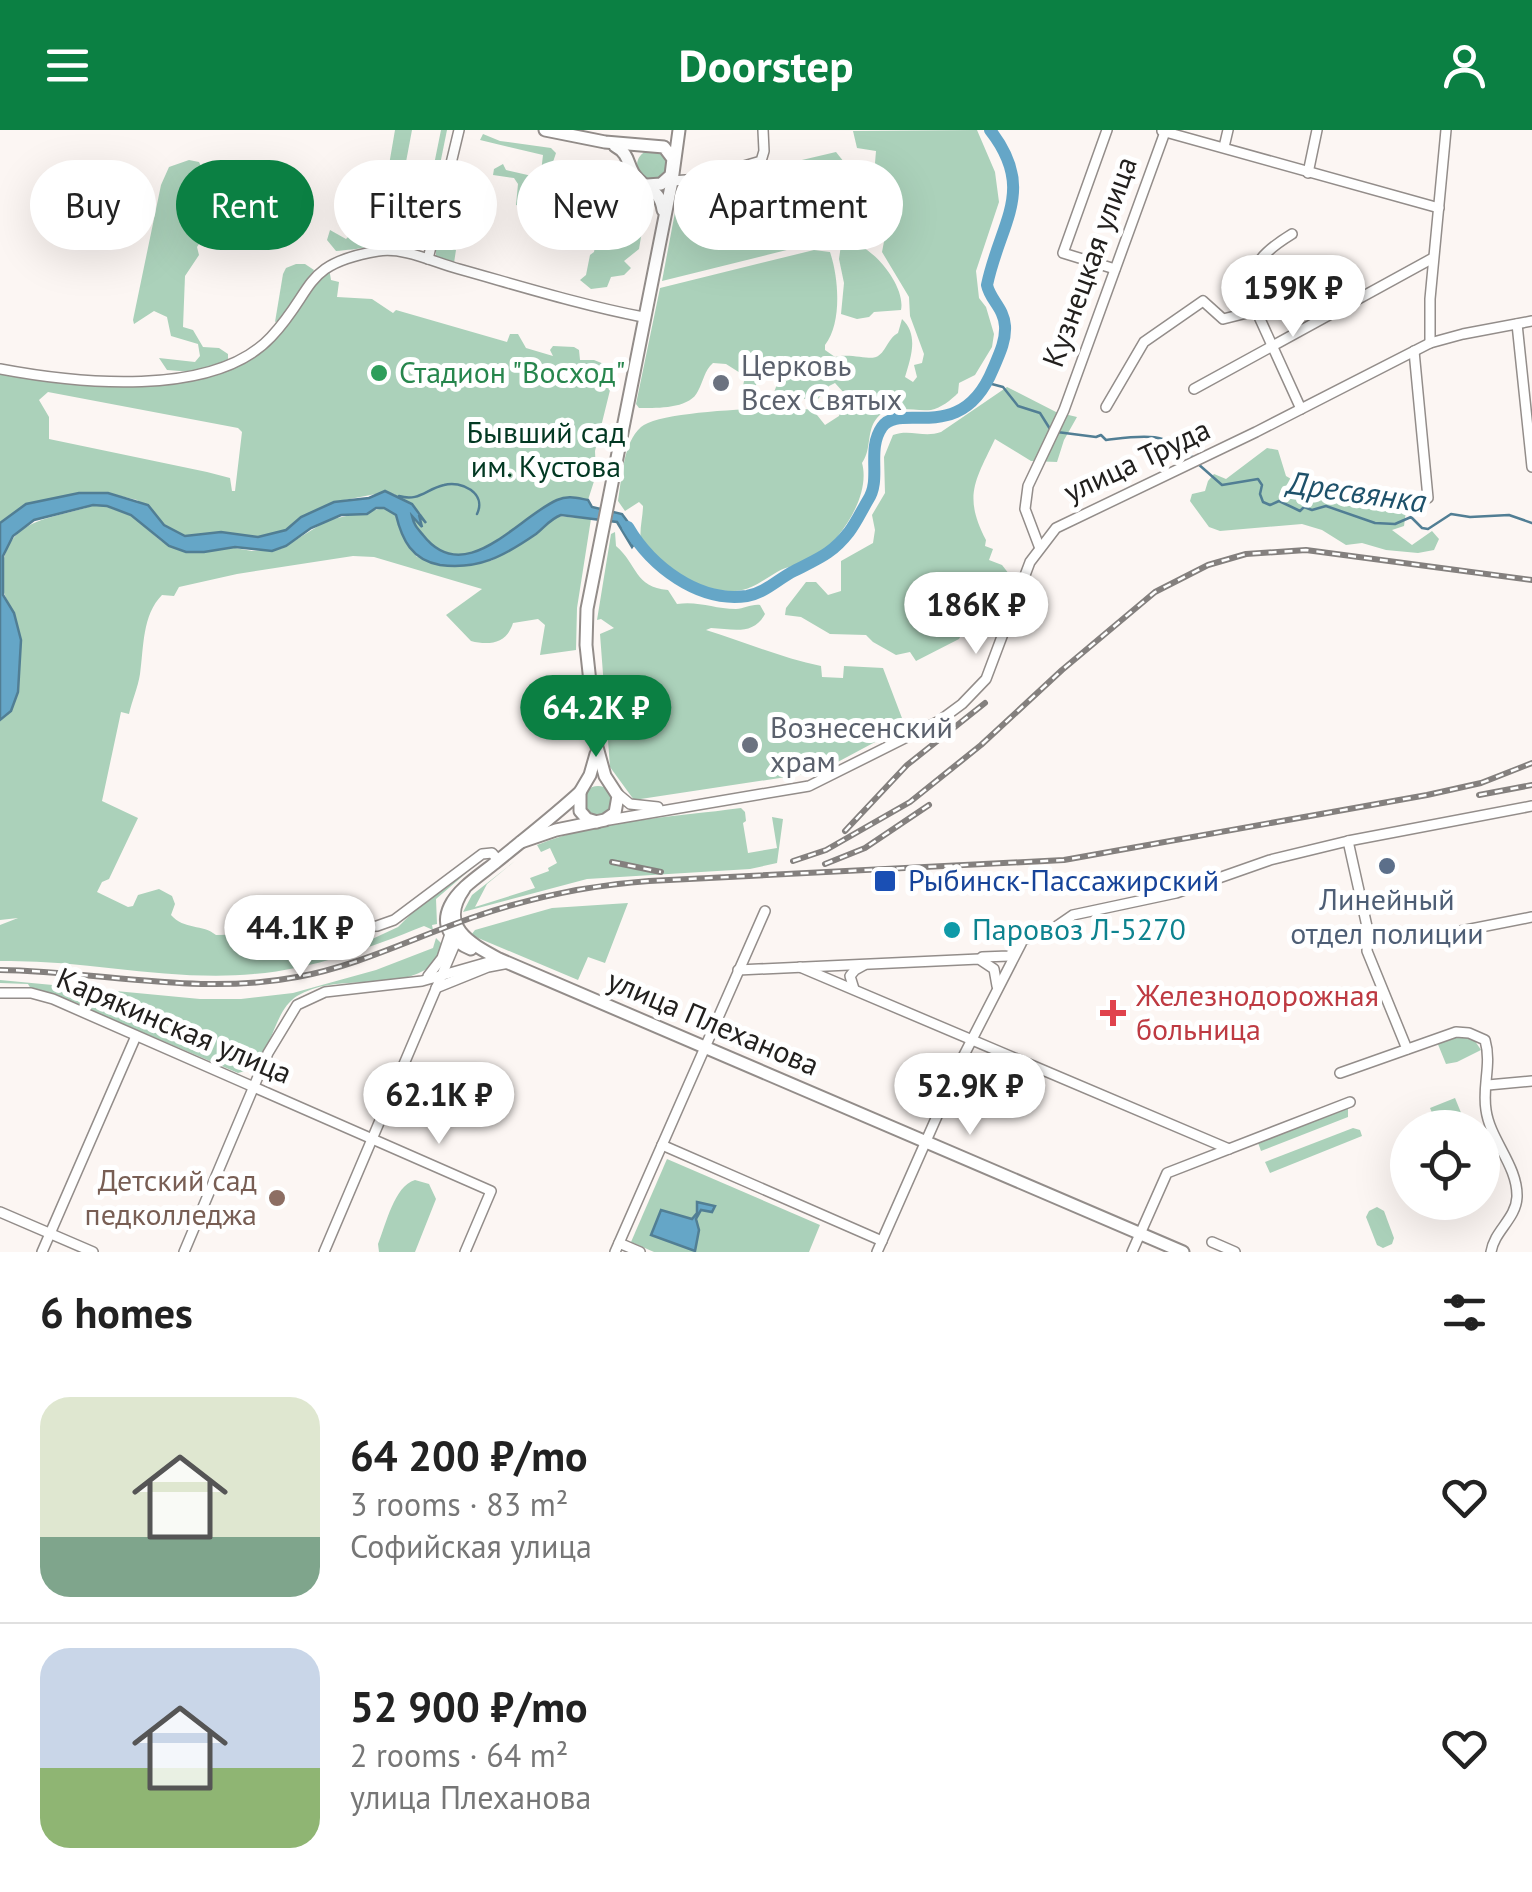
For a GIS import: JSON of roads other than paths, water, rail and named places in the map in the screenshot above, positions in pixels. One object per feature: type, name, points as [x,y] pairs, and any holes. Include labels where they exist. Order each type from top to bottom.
[{"type":"main road","points":[[521,842],[602,821],[618,808],[597,747],[586,634],[600,534],[674,166],[669,152],[650,145],[546,130]]},
{"type":"main road","points":[[634,160],[650,145],[668,139],[677,130]]},
{"type":"main road","points":[[674,160],[677,130]]},
{"type":"main road","points":[[598,137],[622,150],[630,160]]},
{"type":"main road","points":[[654,184],[665,182],[674,166]]},
{"type":"main road","points":[[654,191],[660,196],[664,220]]},
{"type":"main road","points":[[597,747],[578,803],[582,813],[602,821]]},
{"type":"main road","points":[[455,936],[447,913],[464,889],[582,789],[597,781],[613,788]]},
{"type":"main road","name":"улица Плеханова","points":[[455,936],[504,961],[1183,1252]]},
{"type":"street","points":[[428,259],[459,130]]},
{"type":"street","points":[[672,181],[700,179],[761,161],[763,130]]},
{"type":"street","points":[[1108,130],[1063,253],[1115,269]]},
{"type":"street","points":[[1224,147],[1228,130]]},
{"type":"street","points":[[1308,173],[1317,130]]},
{"type":"street","points":[[1430,343],[1428,323],[1446,130]]},
{"type":"street","points":[[1162,131],[1438,208]]},
{"type":"street","name":"Кузнецкая улица","points":[[1039,546],[1027,520],[1026,498],[1034,469],[1064,410],[1162,131]]},
{"type":"street","points":[[1292,234],[1263,254],[1251,277],[1250,296],[1301,409]]},
{"type":"street","points":[[0,369],[64,380],[113,383],[206,372],[236,360],[270,338],[316,276],[333,262],[388,250],[644,317]]},
{"type":"street","points":[[1194,389],[1433,258]]},
{"type":"street","points":[[1106,407],[1144,342],[1203,301],[1224,319],[1255,310]]},
{"type":"street","name":"улица Труда","points":[[676,807],[809,786],[939,720],[972,696],[990,672],[1039,546],[1064,522],[1140,489],[1430,343],[1532,322]]},
{"type":"street","points":[[1517,324],[1532,467]]},
{"type":"street","points":[[1414,351],[1428,498]]},
{"type":"street","points":[[613,788],[625,801],[637,806],[676,807]]},
{"type":"street","points":[[738,970],[1009,956],[1023,940],[1044,935],[1073,915],[1176,893],[1253,866],[1348,841],[1532,806]]},
{"type":"street","points":[[602,821],[676,807]]},
{"type":"street","points":[[1348,841],[1368,931],[1367,951],[1407,1049]]},
{"type":"street","points":[[356,927],[394,920],[482,854],[492,853],[498,860]]},
{"type":"street","points":[[640,1252],[617,1247],[764,910]]},
{"type":"street","points":[[1368,931],[1425,938],[1532,916]]},
{"type":"street","points":[[324,1252],[443,973],[455,936]]},
{"type":"street","points":[[422,981],[455,936]]},
{"type":"street","points":[[877,1252],[1016,949]]},
{"type":"street","points":[[968,958],[991,965],[996,974],[996,989]]},
{"type":"street","points":[[184,1252],[280,1029],[301,1002],[335,990],[422,981],[504,961]]},
{"type":"street","points":[[436,988],[504,961]]},
{"type":"street","points":[[854,990],[850,982],[853,972],[872,964]]},
{"type":"street","points":[[800,967],[1229,1149]]},
{"type":"street","name":"Карякинская улица","points":[[0,993],[31,993],[53,999],[491,1191],[465,1252]]},
{"type":"street","points":[[1340,1073],[1438,1036],[1469,1033],[1485,1040],[1486,1112],[1512,1173],[1517,1198],[1514,1211],[1490,1252]]},
{"type":"street","points":[[42,1252],[136,1036]]},
{"type":"street","points":[[1488,1085],[1532,1081]]},
{"type":"street","points":[[1132,1252],[1164,1176],[1350,1102]]},
{"type":"street","points":[[662,1145],[882,1241]]},
{"type":"street","points":[[0,1212],[93,1252]]},
{"type":"street","points":[[1212,1242],[1235,1252]]},
{"type":"water","points":[[385,491],[412,504],[426,523],[419,515],[422,527],[412,516],[423,535],[439,550],[456,555],[491,544],[557,500],[572,497],[588,500],[592,507],[622,514],[639,537],[632,547],[617,522],[561,515],[502,555],[454,566],[430,562],[415,554],[401,533],[396,515],[384,508],[367,514],[341,515],[272,551],[235,547],[186,552],[169,546],[131,515],[107,506],[93,505],[34,520],[13,536],[3,556],[3,595],[14,613],[21,640],[18,692],[11,711],[0,720],[0,523],[26,504],[79,493],[108,493],[148,505],[164,525],[185,536],[221,532],[258,537],[286,530],[301,517],[334,502],[369,498]]},
{"type":"water","points":[[697,1202],[715,1206],[712,1212],[701,1210],[696,1219],[699,1230],[695,1251],[651,1235],[661,1210],[692,1219],[697,1213]]},
{"type":"waterway","points":[[628,527],[663,568],[694,588],[729,597],[754,594],[823,556],[849,532],[872,492],[875,445],[882,427],[902,418],[949,415],[980,393],[1004,337],[1004,320],[987,285],[1013,189],[1004,151],[990,130]]},
{"type":"waterway","name":"Дресвянка","points":[[988,383],[1003,387],[1018,406],[1040,413],[1050,429]]},
{"type":"waterway","name":"Дресвянка","points":[[1057,432],[1101,435],[1106,440],[1162,439],[1192,457]]},
{"type":"waterway","name":"Дресвянка","points":[[1197,463],[1222,485],[1258,479],[1263,502],[1270,505],[1279,501],[1300,511],[1304,507],[1312,510],[1326,506],[1375,523],[1395,524],[1411,517],[1428,529],[1451,514],[1509,515],[1532,523]]},
{"type":"waterway","points":[[399,496],[417,496],[458,484],[475,494],[477,514]]},
{"type":"railway","points":[[793,861],[826,850],[910,802],[1155,592],[1208,565],[1246,554],[1306,550],[1532,580]]},
{"type":"railway","points":[[845,831],[907,765],[985,703]]},
{"type":"railway","points":[[0,970],[186,983],[260,982],[343,966],[498,909],[583,889],[649,881],[1064,860],[1427,795],[1481,783],[1532,763]]},
{"type":"railway","points":[[1479,795],[1532,785]]},
{"type":"railway","points":[[825,864],[865,848],[929,805]]},
{"type":"railway","points":[[612,862],[661,872]]},
{"type":"place","name":"Стадион \"Восход\"","points":[[379,373]]},
{"type":"place","name":"Церковь Всех Святых","points":[[721,383]]},
{"type":"place","name":"Вознесенский храм","points":[[750,745]]},
{"type":"place","name":"Линейный отдел полиции","points":[[1387,866]]},
{"type":"place","name":"Рыбинск-Пассажирский","points":[[885,881]]},
{"type":"place","name":"Паровоз Л-5270","points":[[952,930]]},
{"type":"place","name":"Железнодорожная больница","points":[[1113,1013]]},
{"type":"place","name":"Детский сад педколледжа","points":[[277,1198]]},
{"type":"park label","name":"Бывший сад им. Кустова","points":[[546,450]]}]
